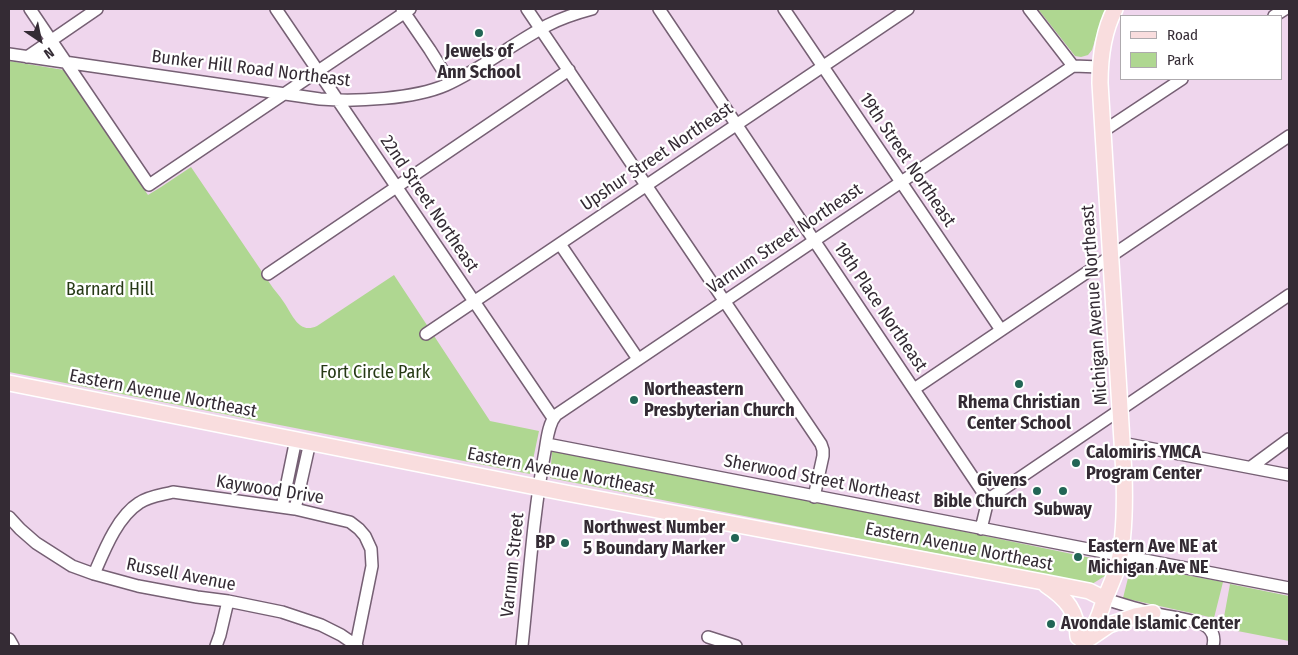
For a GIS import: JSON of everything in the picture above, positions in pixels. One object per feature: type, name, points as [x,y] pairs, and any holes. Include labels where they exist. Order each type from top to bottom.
[{"type":"main road","name":"Michigan Avenue Northeast","points":[[1080,642],[1098,620],[1112,583],[1120,555],[1125,500],[1100,84],[1100,67],[1104,39],[1115,9]]},
{"type":"main road","name":"Eastern Avenue Northeast","points":[[9,383],[539,487],[1089,591],[1105,599]]},
{"type":"main road","points":[[1043,582],[1060,595],[1075,616],[1080,642],[1109,625],[1135,616],[1153,613]]},
{"type":"street","points":[[30,9],[149,185],[406,10],[450,82]]},
{"type":"street","points":[[27,57],[97,9]]},
{"type":"street","name":"22nd Street Northeast","points":[[276,9],[553,418]]},
{"type":"street","points":[[527,9],[821,444],[823,456],[814,496]]},
{"type":"street","name":"Bunker Hill Road Northeast","points":[[9,54],[320,99],[354,100],[412,94],[430,90],[476,68],[556,21],[592,9]]},
{"type":"street","name":"19th Place Northeast","points":[[659,9],[988,500]]},
{"type":"street","name":"19th Street Northeast","points":[[784,9],[1001,330]]},
{"type":"street","name":"Upshur Street Northeast","points":[[426,334],[908,9]]},
{"type":"street","points":[[1029,9],[1073,66],[1100,67]]},
{"type":"street","name":"Varnum Street Northeast","points":[[553,418],[559,412],[1073,66]]},
{"type":"street","points":[[268,274],[569,70]]},
{"type":"street","points":[[1102,132],[1180,80]]},
{"type":"street","points":[[914,389],[1111,256],[1288,140]]},
{"type":"street","points":[[560,244],[638,359]]},
{"type":"street","points":[[981,528],[988,500],[1289,296]]},
{"type":"street","points":[[539,487],[553,418]]},
{"type":"street","points":[[1251,467],[1289,439]]},
{"type":"street","points":[[282,507],[303,441]]},
{"type":"street","points":[[295,509],[303,441]]},
{"type":"street","points":[[1122,443],[1289,474]]},
{"type":"street","name":"Sherwood Street Northeast","points":[[547,444],[1120,555]]},
{"type":"street","name":"Varnum Street","points":[[522,646],[539,487]]},
{"type":"street","name":"Kaywood Drive","points":[[94,574],[109,539],[128,513],[140,502],[173,492],[295,509],[350,522],[365,536],[371,549],[372,566],[356,645]]},
{"type":"street","name":"Russell Avenue","points":[[9,517],[36,543],[72,566],[138,586],[282,612],[321,625],[356,645]]},
{"type":"street","points":[[1120,555],[1289,588]]},
{"type":"street","points":[[1105,599],[1153,613],[1197,622],[1210,630],[1215,639],[1213,646]]},
{"type":"street","points":[[216,646],[228,601]]},
{"type":"street","points":[[708,637],[736,646]]},
{"type":"street","points":[[9,639],[13,646]]},
{"type":"green space","points":[[1038,9],[1107,9],[1101,21],[1092,50],[1088,55],[1081,57],[1075,56]]},
{"type":"green space","name":"Barnard Hill","points":[[9,61],[64,70],[148,195],[191,167],[293,317],[305,328],[317,326],[394,275],[490,421],[539,431],[530,474],[9,372]]},
{"type":"green space","points":[[552,451],[869,512],[1109,562],[1105,576],[1092,584],[550,478]]},
{"type":"green space","points":[[1137,566],[1223,582],[1214,618],[1123,598],[1130,570]]},
{"type":"green space","points":[[1230,584],[1289,596],[1289,641],[1222,628]]},
{"type":"place","name":"Jewels of Ann School","points":[[479,33]]},
{"type":"place","name":"Rhema Christian Center School","points":[[1019,384]]},
{"type":"place","name":"Northeastern Presbyterian Church","points":[[634,400]]},
{"type":"place","name":"Calomiris YMCA Program Center","points":[[1076,463]]},
{"type":"place","name":"Givens Bible Church","points":[[1037,491]]},
{"type":"place","name":"Subway","points":[[1063,491]]},
{"type":"place","name":"Northwest Number 5 Boundary Marker","points":[[735,538]]},
{"type":"place","name":"BP","points":[[565,543]]},
{"type":"place","name":"Eastern Ave NE at Michigan Ave NE","points":[[1078,557]]},
{"type":"place","name":"Avondale Islamic Center","points":[[1051,624]]},
{"type":"park label","name":"Fort Circle Park","points":[[375,373]]}]
